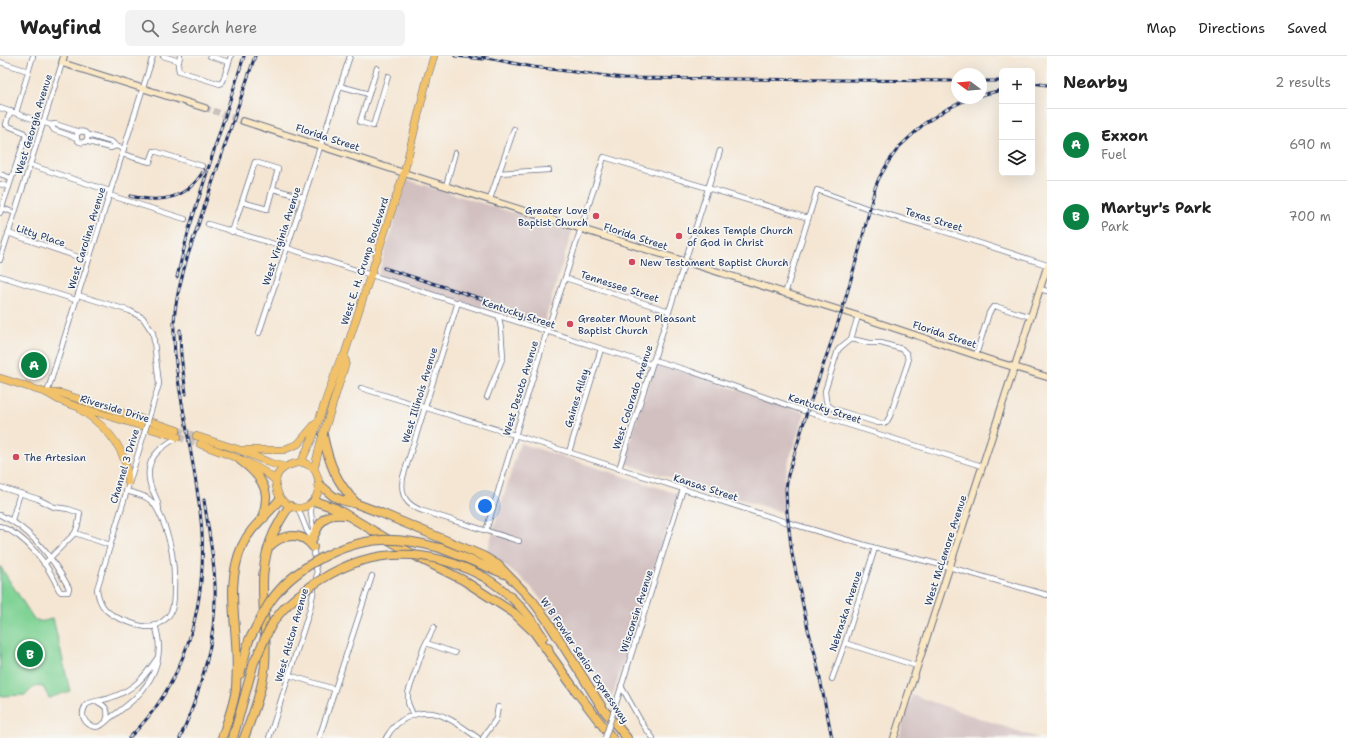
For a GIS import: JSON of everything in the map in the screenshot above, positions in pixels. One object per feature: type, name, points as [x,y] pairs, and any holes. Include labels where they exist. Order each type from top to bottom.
[{"type":"highway","points":[[323,435],[327,456],[333,469],[346,492],[357,504]]},
{"type":"highway","points":[[240,460],[250,467],[263,486],[266,494],[264,518]]},
{"type":"highway","points":[[319,484],[333,496],[341,500],[357,504],[483,556],[498,565],[508,575]]},
{"type":"highway","points":[[222,738],[236,690],[236,644],[232,589],[236,567],[243,546],[254,527],[264,518],[280,499]]},
{"type":"highway","points":[[312,503],[327,505],[367,526],[419,558],[463,580],[514,613],[534,632],[549,652]]},
{"type":"highway","points":[[244,738],[255,710],[265,664],[265,626],[262,597],[262,574],[268,548],[280,520],[294,507]]},
{"type":"highway","points":[[268,548],[275,541],[289,535],[300,537],[310,542],[312,541],[319,524],[324,519],[332,514],[347,516]]},
{"type":"highway","name":"W B Fowler Senior Expressway","points":[[236,690],[249,640],[270,602],[296,575],[314,562],[343,548],[383,540],[415,542],[440,548],[508,575],[532,600],[547,620],[603,709],[627,738]]},
{"type":"highway","name":"W B Fowler Senior Expressway","points":[[233,738],[254,662],[274,622],[287,606],[311,585],[340,568],[361,560],[398,554],[419,556],[450,562],[467,568],[484,577],[509,595],[535,623],[545,640],[549,652],[576,691],[612,738]]},
{"type":"main road","points":[[64,56],[62,63],[205,108]]},
{"type":"main road","name":"West E. H. Crump Boulevard","points":[[301,462],[310,444],[340,360],[344,356],[404,173],[434,56]]},
{"type":"main road","name":"Florida Street","points":[[243,121],[858,316],[976,355],[1047,376]]},
{"type":"main road","name":"West McLemore Avenue","points":[[894,738],[1047,266]]},
{"type":"main road","name":"West E. H. Crump Boulevard","points":[[314,469],[346,362],[344,356]]},
{"type":"main road","name":"Riverside Drive","points":[[0,378],[47,393],[72,405],[177,434]]},
{"type":"main road","name":"Riverside Drive","points":[[47,393],[60,393],[177,434]]},
{"type":"main road","points":[[72,405],[88,415],[102,427],[116,443],[127,464],[128,482]]},
{"type":"main road","points":[[240,450],[283,450],[298,444],[319,419]]},
{"type":"main road","points":[[196,436],[240,450],[270,463],[284,467],[301,462],[311,466],[314,469],[320,489],[312,503],[294,507],[280,499],[277,492],[276,481],[284,467]]},
{"type":"main road","points":[[200,444],[270,474],[276,481]]},
{"type":"street","points":[[0,214],[26,136],[23,132],[6,125],[7,120],[13,112],[33,56]]},
{"type":"street","name":"West Carolina Avenue","points":[[47,393],[153,56]]},
{"type":"street","points":[[163,56],[179,58],[179,71],[220,84],[223,81],[231,56]]},
{"type":"street","points":[[210,56],[229,62]]},
{"type":"street","name":"West Virginia Avenue","points":[[259,333],[350,56]]},
{"type":"street","points":[[0,62],[28,71]]},
{"type":"street","name":"West Georgia Avenue","points":[[0,260],[62,63]]},
{"type":"street","points":[[377,68],[360,122],[373,126],[388,76]]},
{"type":"street","points":[[340,86],[369,94]]},
{"type":"street","points":[[0,108],[51,125],[56,124],[80,132],[85,132],[88,135],[112,142],[116,146],[124,149]]},
{"type":"street","points":[[51,125],[54,130],[77,138],[80,142],[85,141],[111,148],[116,146]]},
{"type":"street","points":[[490,199],[514,130]]},
{"type":"street","points":[[77,138],[77,134],[80,132]]},
{"type":"street","points":[[85,141],[88,138],[88,135]]},
{"type":"street","points":[[122,154],[150,162],[154,151],[202,166]]},
{"type":"street","name":"West Colorado Avenue","points":[[619,469],[720,151]]},
{"type":"street","points":[[446,186],[455,153]]},
{"type":"street","name":"West Desoto Avenue","points":[[486,531],[547,331],[604,157],[709,188]]},
{"type":"street","points":[[232,232],[255,162],[279,170],[267,209],[242,202]]},
{"type":"street","points":[[30,164],[110,194],[185,218]]},
{"type":"street","points":[[499,173],[549,170]]},
{"type":"street","points":[[0,174],[11,178]]},
{"type":"street","points":[[0,184],[9,186]]},
{"type":"street","points":[[273,188],[303,197]]},
{"type":"street","points":[[709,188],[808,218],[785,294]]},
{"type":"street","name":"Texas Street","points":[[808,218],[817,190],[869,209],[930,227],[1047,266]]},
{"type":"street","points":[[2,208],[15,213]]},
{"type":"street","name":"Kentucky Street","points":[[208,224],[458,302],[499,317],[648,364],[654,360],[690,371],[807,412],[982,466]]},
{"type":"street","name":"Litty Place","points":[[8,233],[84,259],[90,257]]},
{"type":"street","points":[[0,276],[77,297]]},
{"type":"street","name":"Tennessee Street","points":[[565,278],[669,311]]},
{"type":"street","points":[[1040,289],[1047,291]]},
{"type":"street","name":"Channel 3 Drive","points":[[77,297],[130,311],[143,318],[153,333],[159,384],[128,482],[97,589],[100,602],[106,611],[113,617],[147,627],[155,626]]},
{"type":"street","name":"West Illinois Avenue","points":[[458,302],[403,477],[403,495],[416,509],[486,531]]},
{"type":"street","points":[[976,355],[990,310],[994,307],[1031,317]]},
{"type":"street","points":[[851,339],[870,343],[881,343],[902,349],[907,354],[908,362],[890,416],[886,423],[878,423],[834,409],[828,406],[826,401],[825,391],[838,350],[851,339],[858,316]]},
{"type":"street","points":[[487,397],[503,357],[499,317]]},
{"type":"street","name":"Gaines Alley","points":[[569,452],[601,349]]},
{"type":"street","name":"Kansas Street","points":[[361,388],[569,452],[786,522],[1047,595]]},
{"type":"street","points":[[159,512],[159,502],[150,484],[149,467],[156,452],[177,434]]},
{"type":"street","points":[[0,487],[38,499],[54,507],[68,508],[80,514],[75,533],[44,564]]},
{"type":"street","name":"Wisconsin Avenue","points":[[605,738],[683,489]]},
{"type":"street","points":[[126,491],[151,500],[159,512],[169,538],[174,557],[174,598],[171,612],[162,622],[155,626],[158,632],[158,657],[154,672],[141,692],[128,705],[101,726],[94,727],[84,720],[83,715],[85,707],[90,703],[98,702],[120,694],[137,684],[145,676],[158,657]]},
{"type":"street","points":[[12,520],[20,493]]},
{"type":"street","name":"West Alston Avenue","points":[[268,738],[310,609],[314,588],[316,574],[312,541],[312,503]]},
{"type":"street","name":"West Alston Avenue","points":[[294,507],[312,541]]},
{"type":"street","points":[[0,515],[12,520],[32,536],[50,558],[69,588],[68,592],[61,592],[59,590],[44,564],[25,542],[16,534],[0,526]]},
{"type":"street","points":[[486,531],[519,541]]},
{"type":"street","points":[[75,533],[110,545]]},
{"type":"street","name":"Nebraska Avenue","points":[[832,679],[875,548]]},
{"type":"street","points":[[319,738],[372,576]]},
{"type":"street","points":[[412,715],[408,703],[408,693],[426,643],[434,627]]},
{"type":"street","points":[[426,643],[455,653]]},
{"type":"street","points":[[845,643],[917,666]]},
{"type":"street","points":[[289,675],[334,690]]},
{"type":"street","points":[[621,686],[643,725],[653,738]]},
{"type":"street","points":[[98,702],[104,705],[107,709],[108,716],[106,721]]},
{"type":"street","points":[[483,738],[496,719],[498,707]]},
{"type":"street","points":[[386,738],[393,727],[404,718],[422,712],[435,713],[447,718],[478,738]]},
{"type":"shaded area","points":[[407,180],[572,231],[543,327],[378,275]]},
{"type":"shaded area","points":[[656,362],[805,413],[785,476],[785,513],[623,463]]},
{"type":"shaded area","points":[[520,443],[678,494],[612,697],[561,624],[530,586],[487,551]]},
{"type":"shaded area","points":[[912,695],[1038,738],[899,738]]},
{"type":"green space","points":[[0,566],[34,619],[44,621],[53,618],[70,691],[49,698],[43,687],[35,687],[26,695],[0,696]]},
{"type":"tunnel","points":[[205,108],[243,121]]},
{"type":"tunnel","points":[[177,430],[196,436]]},
{"type":"tunnel","points":[[178,437],[200,444]]},
{"type":"railway","points":[[177,277],[189,229],[244,56]]},
{"type":"railway","points":[[129,738],[148,717],[164,694],[177,670],[188,644],[200,590],[202,561],[201,520],[198,492],[177,375],[174,323],[179,290],[187,258],[255,56]]},
{"type":"railway","points":[[455,56],[483,59]]},
{"type":"railway","points":[[477,56],[533,67],[624,78],[951,81]]},
{"type":"railway","points":[[987,81],[999,81]]},
{"type":"railway","points":[[1035,83],[1047,85]]},
{"type":"railway","points":[[987,94],[999,91]]},
{"type":"railway","points":[[832,738],[815,654],[808,629],[792,554],[787,512],[786,489],[788,475],[807,412],[842,311],[879,178],[899,147],[925,123],[957,104]]},
{"type":"railway","points":[[130,196],[152,199],[172,197],[189,188],[204,170]]},
{"type":"railway","points":[[384,268],[486,300],[523,319]]},
{"type":"railway","points":[[180,330],[181,355],[186,394]]},
{"type":"railway","points":[[180,738],[201,683],[210,644],[215,605],[212,553],[204,500]]},
{"type":"place","name":"Greater Love Baptist Church","points":[[596,216]]},
{"type":"place","name":"Leakes Temple Church of God in Christ","points":[[679,236]]},
{"type":"place","name":"New Testament Baptist Church","points":[[632,262]]},
{"type":"place","name":"Greater Mount Pleasant Baptist Church","points":[[570,324]]},
{"type":"place","name":"Exxon","points":[[34,365]]},
{"type":"place","name":"The Artesian","points":[[16,457]]},
{"type":"place","name":"Martyr's Park","points":[[30,654]]}]
